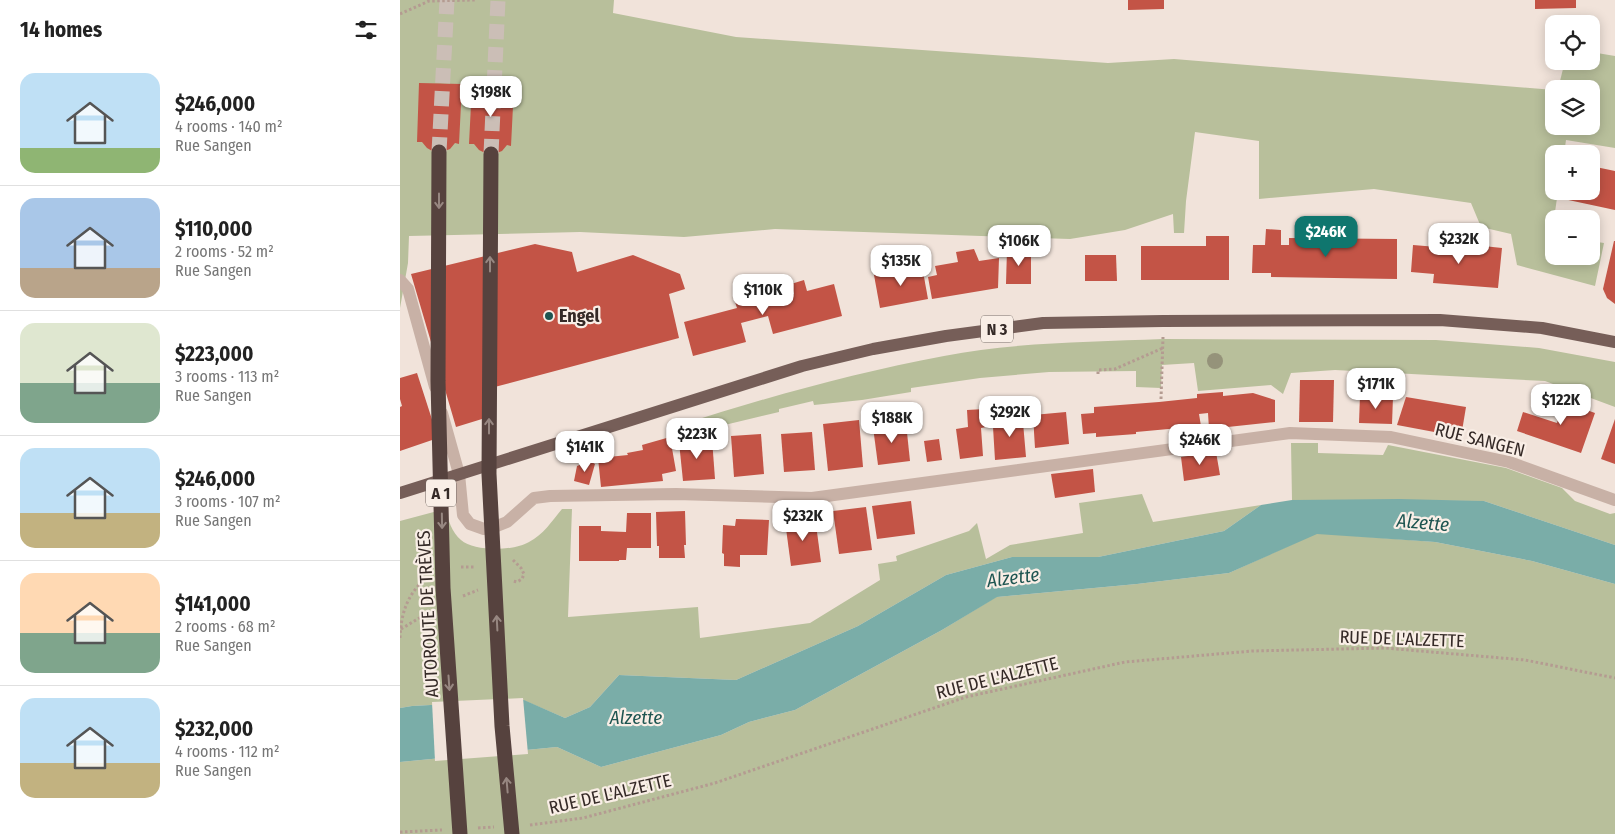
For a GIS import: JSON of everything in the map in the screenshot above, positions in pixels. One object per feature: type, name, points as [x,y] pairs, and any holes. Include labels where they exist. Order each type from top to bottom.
[{"type":"highway","name":"AUTOROUTE DE TRÈVES","points":[[439,152],[438,381],[443,588],[454,832]]},
{"type":"highway","points":[[491,154],[489,474],[502,726],[517,830]]},
{"type":"main road","name":"N 3","points":[[400,493],[802,366],[872,349],[946,336],[1043,323],[1164,320],[1440,320],[1542,328],[1615,342]]},
{"type":"street","name":"RUE SANGEN","points":[[400,280],[408,289],[459,474],[464,515],[470,524],[484,529],[507,522],[534,498],[550,496],[676,494],[812,498],[1290,433],[1391,437],[1509,462],[1615,500]]},
{"type":"path","points":[[400,14],[429,0],[475,0]]},
{"type":"path","points":[[1161,399],[1163,339]]},
{"type":"path","points":[[1098,374],[1098,370],[1115,369],[1163,348]]},
{"type":"path","points":[[509,556],[521,568],[524,574],[522,579],[517,582],[511,580]]},
{"type":"path","points":[[456,567],[478,567]]},
{"type":"path","points":[[400,638],[404,609],[413,590],[428,576]]},
{"type":"path","name":"RUE DE L'ALZETTE","points":[[517,830],[584,818],[715,783],[966,697],[1125,662],[1252,651],[1386,648],[1525,660],[1615,678]]},
{"type":"path","points":[[476,828],[494,827]]},
{"type":"path","points":[[400,832],[454,832]]},
{"type":"green space","points":[[400,0],[614,0],[613,13],[736,37],[1108,63],[1174,59],[1545,89],[1545,135],[1600,135],[1600,80],[1560,80],[1563,70],[1600,70],[1600,54],[1615,56],[1615,148],[1566,140],[1565,145],[1545,145],[1545,200],[1557,200],[1555,210],[1545,210],[1545,265],[1599,265],[1595,286],[1517,265],[1511,234],[1481,227],[1471,203],[1374,189],[1259,199],[1259,141],[1195,132],[1184,233],[1174,233],[1173,214],[1125,230],[1070,239],[775,229],[684,237],[580,232],[409,236],[408,263],[400,308]]},
{"type":"green space","points":[[1600,242],[1604,243],[1600,262]]},
{"type":"green space","points":[[1163,339],[1436,340],[1539,348],[1615,362],[1615,407],[1545,381],[1335,370],[1291,373],[1283,394],[1271,385],[1198,391],[1194,363],[1162,365],[1161,388],[1136,387],[1136,371],[1049,372],[980,378],[911,388],[911,392],[862,400],[814,405],[813,401],[779,409],[779,412],[679,436],[680,425],[745,405],[811,386],[944,356],[1026,345]]},
{"type":"green space","points":[[1291,443],[1318,443],[1318,453],[1383,455],[1388,445],[1506,468],[1562,488],[1575,501],[1610,514],[1615,513],[1615,545],[1484,501],[1292,500]]},
{"type":"green space","points":[[1142,494],[1153,522],[1261,505],[1224,531],[1098,557],[1012,557],[946,575],[858,626],[736,680],[619,675],[590,707],[565,718],[523,700],[400,708],[400,521],[445,509],[453,530],[461,540],[475,547],[495,549],[522,545],[534,539],[539,536],[562,509],[572,509],[568,617],[698,607],[700,638],[810,623],[880,580],[878,564],[897,561],[896,556],[969,531],[977,523],[986,559],[1010,545],[1083,533],[1079,503]]},
{"type":"green space","points":[[1317,533],[1435,542],[1532,561],[1615,584],[1615,834],[400,834],[400,762],[557,747],[601,767],[721,735],[749,722],[795,710],[942,630],[996,597],[1137,584],[1229,573]]},
{"type":"water","name":"Alzette","points":[[1399,499],[1484,501],[1615,545],[1615,584],[1532,561],[1435,542],[1317,534],[1229,573],[997,597],[942,630],[795,710],[749,722],[721,735],[601,767],[557,747],[400,762],[400,708],[524,700],[565,718],[590,707],[619,675],[736,680],[858,626],[946,575],[1012,557],[1098,557],[1224,531],[1261,505],[1292,500]]},
{"type":"pier","points":[[523,698],[528,754],[435,761],[432,702]]},
{"type":"building","points":[[1128,0],[1164,0],[1164,9],[1128,10]]},
{"type":"building","points":[[1535,0],[1576,0],[1576,8],[1535,9]]},
{"type":"building","points":[[419,83],[462,84],[459,144],[455,143],[450,149],[442,152],[434,152],[422,142],[417,142]]},
{"type":"building","points":[[472,85],[514,86],[511,146],[507,145],[502,151],[487,154],[479,150],[474,144],[469,144]]},
{"type":"building","points":[[1600,168],[1615,171],[1615,210],[1568,200],[1600,200]]},
{"type":"building","points":[[1266,229],[1281,230],[1281,245],[1289,245],[1289,238],[1397,239],[1397,279],[1271,277],[1271,273],[1252,273],[1253,245],[1265,245]]},
{"type":"building","points":[[1206,236],[1229,236],[1229,280],[1141,280],[1141,246],[1206,246]]},
{"type":"building","points":[[1614,241],[1615,304],[1607,298],[1603,289]]},
{"type":"building","name":"Engel","points":[[535,244],[572,252],[577,272],[633,255],[680,274],[685,289],[669,294],[679,338],[487,389],[495,415],[456,427],[411,274]]},
{"type":"building","points":[[1413,245],[1473,250],[1474,245],[1502,248],[1498,288],[1433,283],[1434,274],[1411,272]]},
{"type":"building","points":[[974,249],[979,261],[999,258],[998,288],[932,299],[928,277],[937,275],[935,266],[958,262],[956,252]]},
{"type":"building","points":[[1007,250],[1031,250],[1031,284],[1006,284]]},
{"type":"building","points":[[1085,255],[1116,255],[1117,281],[1085,281]]},
{"type":"building","points":[[922,266],[928,299],[880,308],[874,275]]},
{"type":"building","points":[[804,280],[807,291],[834,284],[842,316],[773,334],[768,316],[741,323],[746,342],[693,356],[684,322],[737,308],[733,296],[761,289],[765,302],[794,294],[791,284]]},
{"type":"building","points":[[417,373],[438,438],[400,451],[400,407],[402,406],[400,378]]},
{"type":"building","points":[[1300,380],[1334,380],[1333,422],[1299,422]]},
{"type":"building","points":[[1223,392],[1223,396],[1253,393],[1275,400],[1275,422],[1209,429],[1208,413],[1199,414],[1201,426],[1096,437],[1096,433],[1083,434],[1081,414],[1094,413],[1094,407],[1197,398],[1197,394]]},
{"type":"building","points":[[1566,394],[1583,399],[1581,408],[1595,413],[1581,453],[1517,431],[1523,412],[1557,423]]},
{"type":"building","points":[[1360,396],[1393,397],[1392,424],[1359,423]]},
{"type":"building","points":[[1406,397],[1466,407],[1461,437],[1397,425]]},
{"type":"building","points":[[985,409],[986,427],[981,428],[983,456],[960,459],[956,429],[968,427],[967,410]]},
{"type":"building","points":[[1022,411],[1026,457],[995,460],[993,427],[1007,425],[1007,412]]},
{"type":"building","points":[[1066,412],[1069,444],[1035,448],[1033,415]]},
{"type":"building","points":[[1615,419],[1615,464],[1601,459]]},
{"type":"building","points":[[859,420],[863,467],[828,471],[823,424]]},
{"type":"building","points":[[906,423],[910,461],[878,465],[873,427]]},
{"type":"building","points":[[812,432],[815,470],[784,472],[781,434]]},
{"type":"building","points":[[761,434],[764,474],[734,477],[731,436]]},
{"type":"building","points":[[670,437],[676,471],[662,474],[663,481],[601,487],[598,458],[628,455],[627,453],[643,450],[642,445]]},
{"type":"building","points":[[712,439],[715,479],[683,481],[679,442]]},
{"type":"building","points":[[939,439],[942,460],[927,462],[924,441]]},
{"type":"building","points":[[1216,452],[1220,475],[1184,481],[1181,457]]},
{"type":"building","points":[[590,461],[595,464],[589,485],[574,481],[577,466]]},
{"type":"building","points":[[1093,469],[1095,492],[1055,498],[1051,474]]},
{"type":"building","points":[[911,501],[915,534],[877,539],[872,506]]},
{"type":"building","points":[[866,507],[872,550],[839,554],[833,511]]},
{"type":"building","points":[[685,511],[685,558],[659,558],[656,512]]},
{"type":"building","points":[[627,513],[651,513],[651,548],[627,548],[626,560],[579,561],[579,526],[601,526],[601,531],[626,532]]},
{"type":"building","points":[[815,517],[821,562],[791,566],[785,521]]},
{"type":"building","points":[[736,519],[769,520],[767,555],[740,555],[740,567],[724,566],[724,554],[722,553],[723,525],[735,526]]},
{"type":"tunnel","points":[[439,152],[447,0]]},
{"type":"tunnel","points":[[491,154],[498,0]]},
{"type":"place","name":"Engel","points":[[549,316]]}]
